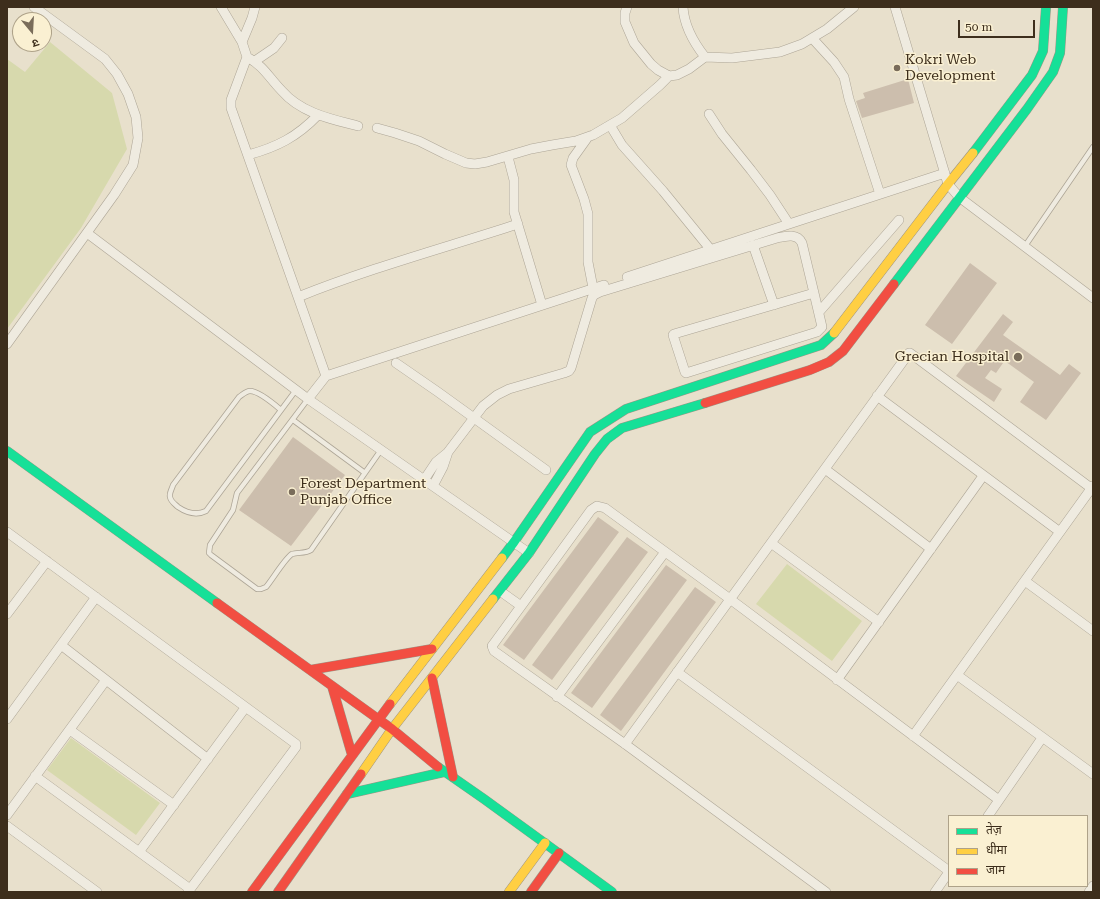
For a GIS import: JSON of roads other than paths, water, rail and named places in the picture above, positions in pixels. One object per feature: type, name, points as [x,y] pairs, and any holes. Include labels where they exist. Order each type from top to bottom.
[{"type":"main road","points":[[252,892],[378,720],[514,542],[590,432],[626,409],[821,345],[832,336],[1032,75],[1043,51],[1046,7]]},
{"type":"main road","points":[[278,892],[392,729],[529,553],[594,454],[607,439],[622,428],[810,370],[829,362],[843,351],[1027,109],[1053,72],[1060,53],[1063,7]]},
{"type":"main road","points":[[7,451],[392,729],[444,772],[612,892]]},
{"type":"main road","points":[[310,670],[432,649]]},
{"type":"main road","points":[[432,678],[453,777]]},
{"type":"main road","points":[[332,686],[352,755]]},
{"type":"main road","points":[[347,794],[444,772]]},
{"type":"main road","points":[[509,892],[545,843]]},
{"type":"main road","points":[[531,892],[559,853]]},
{"type":"street","points":[[7,344],[114,195],[133,165],[138,138],[136,117],[128,94],[117,74],[105,60],[34,7]]},
{"type":"street","points":[[221,7],[251,59],[266,72],[283,92],[294,102],[318,115],[358,126]]},
{"type":"street","points":[[242,42],[255,7]]},
{"type":"street","points":[[627,7],[625,22],[634,43],[651,64],[669,76]]},
{"type":"street","points":[[684,7],[684,12],[693,39],[705,57]]},
{"type":"street","points":[[377,128],[418,141],[445,154],[475,164],[508,157],[531,149],[576,141],[588,137],[622,118],[635,108],[669,76],[677,75],[689,69],[705,57],[732,58],[780,52],[802,44],[827,29],[854,7]]},
{"type":"street","points":[[895,7],[946,173],[948,184],[960,196],[1093,298]]},
{"type":"street","points":[[282,38],[274,48],[251,59],[230,104],[326,376]]},
{"type":"street","points":[[812,38],[834,62],[844,77],[849,99],[880,194]]},
{"type":"street","points":[[709,114],[722,134],[752,170],[789,224]]},
{"type":"street","points":[[248,155],[266,150],[297,134],[318,115]]},
{"type":"street","points":[[610,125],[622,145],[663,191],[711,250]]},
{"type":"street","points":[[588,137],[573,158],[571,165],[587,206],[588,262],[593,288]]},
{"type":"street","points":[[508,157],[514,180],[514,212],[542,305]]},
{"type":"street","points":[[308,399],[326,376],[946,173]]},
{"type":"street","points":[[819,312],[899,220]]},
{"type":"street","points":[[298,297],[333,283],[402,260],[518,224]]},
{"type":"street","points":[[87,233],[308,399],[529,553]]},
{"type":"street","points":[[424,480],[436,462],[448,452],[483,406],[497,395],[509,389],[569,371],[592,298],[596,294],[753,245],[785,236],[798,237],[802,243],[819,312],[822,327],[817,332],[688,373],[685,372],[673,335],[674,334],[814,293]]},
{"type":"street","points":[[753,245],[774,304]]},
{"type":"street","points":[[625,744],[908,353],[1092,487],[913,736]]},
{"type":"street","points":[[396,363],[546,470]]},
{"type":"street","points":[[877,396],[1060,532]]},
{"type":"street","points":[[433,486],[443,467],[448,452]]},
{"type":"street","points":[[824,469],[931,549]]},
{"type":"street","points":[[837,680],[983,476]]},
{"type":"street","points":[[826,892],[625,744],[494,651],[492,646],[591,510],[597,506],[605,508],[730,599],[999,800]]},
{"type":"street","points":[[7,532],[245,708],[295,743],[296,747],[189,890],[35,776]]},
{"type":"street","points":[[771,543],[879,622]]},
{"type":"street","points":[[557,697],[665,552]]},
{"type":"street","points":[[8,612],[47,561]]},
{"type":"street","points":[[1025,581],[1093,631]]},
{"type":"street","points":[[500,591],[521,606]]},
{"type":"street","points":[[7,718],[96,597]]},
{"type":"street","points":[[61,645],[208,759]]},
{"type":"street","points":[[677,672],[948,871]]},
{"type":"street","points":[[957,675],[1093,774]]},
{"type":"street","points":[[7,815],[106,680]]},
{"type":"street","points":[[139,852],[245,708]]},
{"type":"street","points":[[70,730],[174,805]]},
{"type":"street","points":[[989,815],[1042,738]]},
{"type":"street","points":[[7,826],[97,892]]},
{"type":"street","points":[[935,892],[948,873]]},
{"type":"street","points":[[1088,892],[1093,886]]},
{"type":"lane","points":[[1025,246],[1093,147]]},
{"type":"lane","points":[[281,410],[257,392],[249,391],[239,397],[173,485],[170,492],[172,503],[185,512],[194,514],[206,511],[296,390]]},
{"type":"lane","points":[[308,399],[237,493],[231,513],[210,545],[210,555],[248,583],[257,589],[266,587],[289,557],[295,553],[303,553],[311,550],[381,450]]},
{"type":"lane","points":[[292,420],[365,473]]},
{"type":"place","name":"Kokri Web Development","points":[[897,68]]},
{"type":"place","name":"Grecian Hospital","points":[[1018,357]]},
{"type":"place","name":"Forest Department Punjab Office","points":[[292,492]]}]
